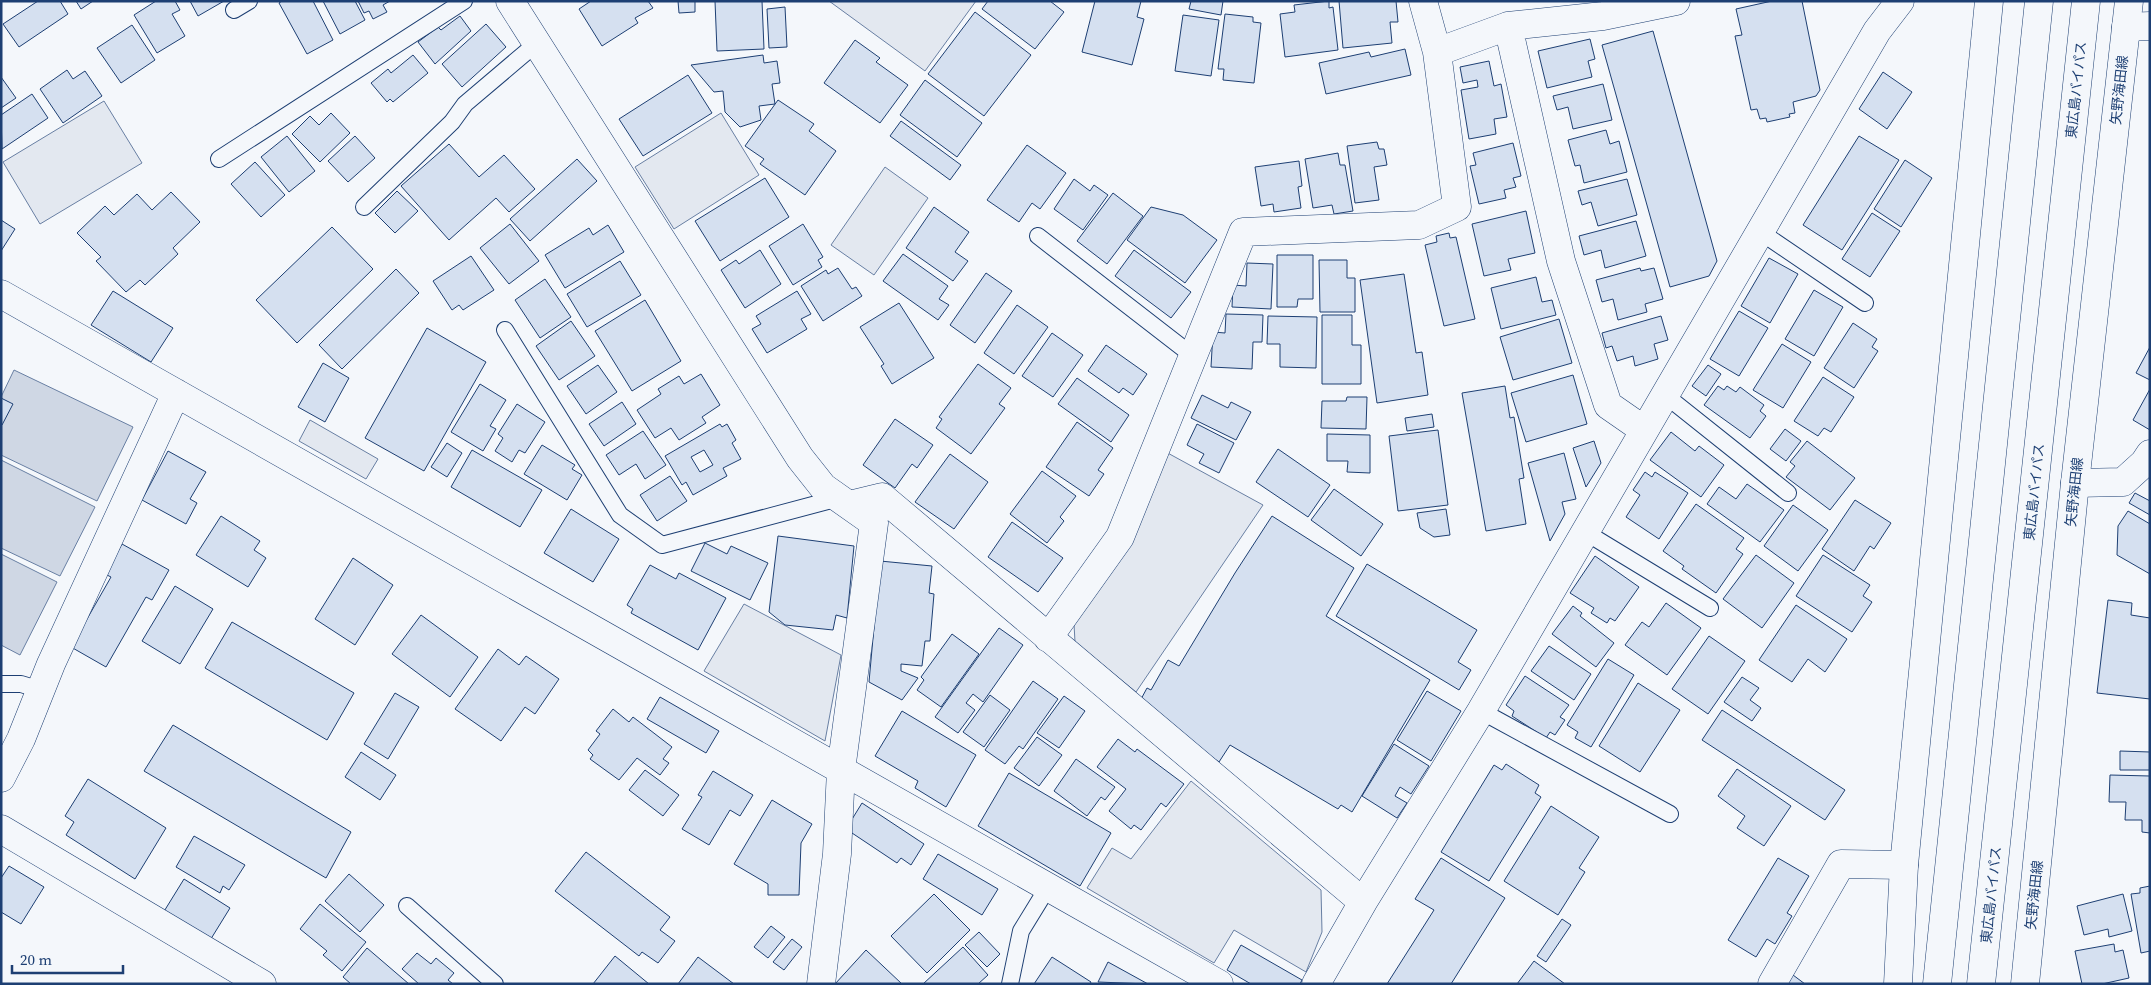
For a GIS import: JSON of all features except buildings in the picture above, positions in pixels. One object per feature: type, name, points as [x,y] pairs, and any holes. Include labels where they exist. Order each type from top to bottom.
[{"type":"main road","points":[[510,1],[800,458],[823,487],[874,523],[841,770],[837,854],[820,984]]},
{"type":"main road","points":[[1048,638],[1120,537],[1243,232],[1419,225],[1457,207],[1438,52],[1424,1]]},
{"type":"main road","points":[[1438,52],[1508,26],[1603,16],[1676,1]]},
{"type":"main road","points":[[1316,984],[1363,902],[1481,711],[1877,31],[1900,1]]},
{"type":"main road","points":[[1898,984],[1904,865],[1989,1]]},
{"type":"main road","points":[[1937,984],[2039,1]]},
{"type":"main road","name":"東広島バイパス","points":[[1981,984],[2086,1]]},
{"type":"main road","name":"矢野海田線","points":[[2025,984],[2075,483],[2135,18]]},
{"type":"main road","points":[[1508,26],[1561,261],[1608,405],[1644,430]]},
{"type":"main road","points":[[1,294],[1219,984]]},
{"type":"main road","points":[[1,778],[21,739],[41,690],[176,393]]},
{"type":"main road","points":[[2075,483],[2123,482],[2144,463],[2150,454]]},
{"type":"main road","points":[[844,502],[882,497],[1363,902]]},
{"type":"main road","points":[[1,829],[262,984]]},
{"type":"main road","points":[[1772,984],[1841,864],[1904,865]]},
{"type":"lane","points":[[234,10],[249,1]]},
{"type":"lane","points":[[219,159],[464,1]]},
{"type":"lane","points":[[364,207],[452,122],[465,104],[537,43]]},
{"type":"lane","points":[[1759,231],[1865,304]]},
{"type":"lane","points":[[1038,236],[1193,356]]},
{"type":"lane","points":[[505,330],[620,515],[662,545],[844,502]]},
{"type":"lane","points":[[1664,395],[1788,493]]},
{"type":"lane","points":[[1585,532],[1710,608]]},
{"type":"lane","points":[[1,684],[21,684],[41,690]]},
{"type":"lane","points":[[1481,711],[1670,814]]},
{"type":"lane","points":[[1010,984],[1021,931],[1048,887]]},
{"type":"lane","points":[[407,906],[495,984]]},
{"type":"shaded area","points":[[829,1],[976,1],[925,71]]},
{"type":"shaded area","points":[[104,101],[142,163],[40,224],[3,162]]},
{"type":"shaded area","points":[[721,113],[759,175],[674,229],[635,167]]},
{"type":"shaded area","points":[[885,167],[928,198],[874,275],[831,245]]},
{"type":"shaded area","points":[[14,370],[133,427],[97,501],[1,455],[1,397]]},
{"type":"shaded area","points":[[310,420],[378,459],[366,479],[299,441]]},
{"type":"shaded area","points":[[1164,451],[1263,505],[1136,692],[1075,642],[1074,624]]},
{"type":"shaded area","points":[[1,460],[95,507],[60,576],[1,548]]},
{"type":"shaded area","points":[[1,554],[57,582],[20,655],[1,645]]},
{"type":"shaded area","points":[[744,604],[841,655],[825,741],[704,671]]},
{"type":"shaded area","points":[[1191,781],[1321,890],[1322,932],[1306,972],[1234,930],[1214,963],[1087,888],[1112,848],[1131,859]]}]
